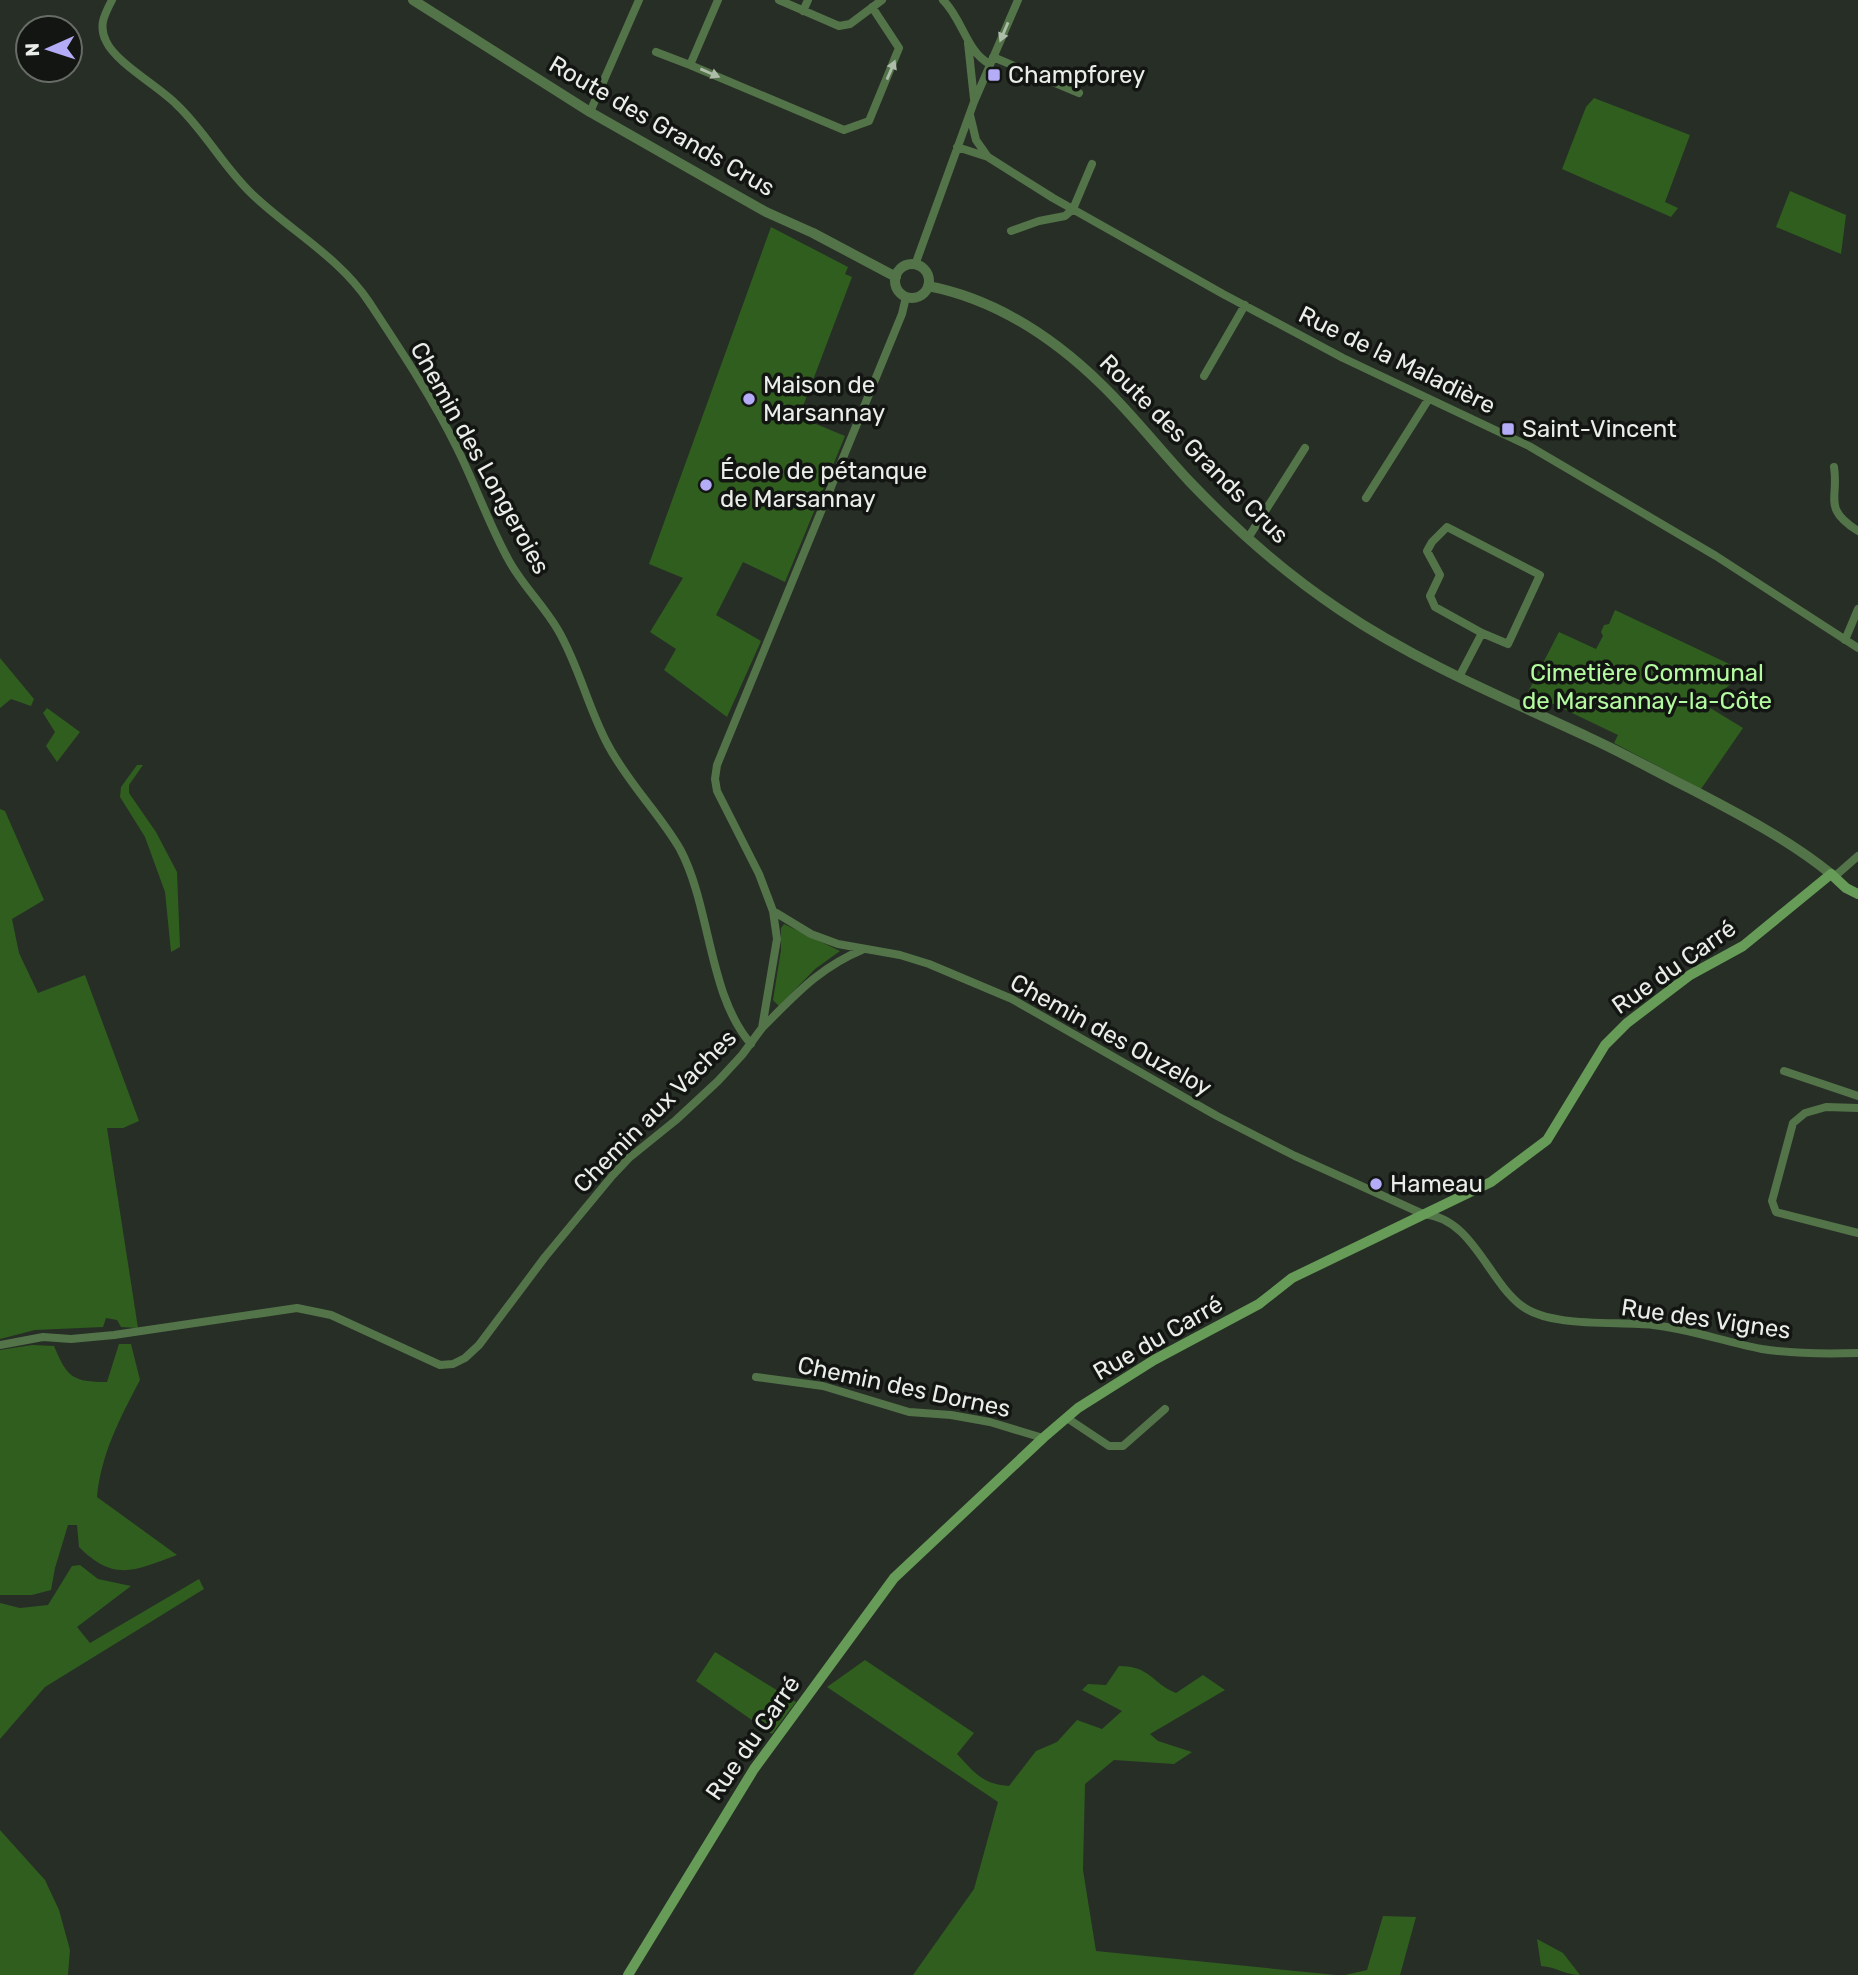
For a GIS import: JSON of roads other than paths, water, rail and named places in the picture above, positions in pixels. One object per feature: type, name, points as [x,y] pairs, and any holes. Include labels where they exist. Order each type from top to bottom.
[{"type":"main road","points":[[1833,876],[1846,888],[1858,894]]},
{"type":"main road","name":"Rue du Carré","points":[[628,1975],[754,1769],[894,1578],[1043,1438],[1078,1408],[1154,1360],[1259,1304],[1292,1278],[1491,1182],[1547,1140],[1605,1045],[1628,1023],[1690,975],[1743,946],[1833,876]]},
{"type":"street","name":"Chemin des Longeroies","points":[[112,0],[102,19],[102,31],[106,43],[115,55],[174,102],[192,120],[234,176],[254,196],[357,284],[432,403],[457,447],[508,561],[558,630],[609,748],[679,849],[696,890],[726,996],[741,1032],[751,1044]]},
{"type":"street","name":"Route des Grands Crus","points":[[413,0],[590,112],[766,212],[896,276]]},
{"type":"street","points":[[590,112],[639,0]]},
{"type":"street","points":[[690,65],[718,0]]},
{"type":"street","points":[[779,0],[839,26],[844,26],[882,0]]},
{"type":"street","points":[[803,10],[808,0]]},
{"type":"street","points":[[943,0],[958,17],[980,57],[1079,93]]},
{"type":"street","points":[[915,265],[974,102],[1018,0]]},
{"type":"street","points":[[656,52],[849,130],[869,121],[898,55],[897,42],[872,7]]},
{"type":"street","points":[[967,36],[974,102]]},
{"type":"street","points":[[972,74],[986,74]]},
{"type":"street","name":"Rue de la Maladière","points":[[970,115],[976,140],[988,157]]},
{"type":"street","points":[[961,138],[976,140]]},
{"type":"street","name":"Rue de la Maladière","points":[[957,147],[988,157],[1073,209],[1343,358],[1529,446],[1716,556],[1858,648]]},
{"type":"street","points":[[1011,231],[1039,221],[1065,216],[1073,209],[1093,164]]},
{"type":"street","points":[[915,265],[925,270],[929,286],[920,296],[906,297],[898,290],[896,276],[905,266],[915,265]]},
{"type":"street","name":"Route des Grands Crus","points":[[929,286],[974,298],[996,309],[1034,330],[1074,360],[1102,385],[1188,480],[1248,538],[1340,610],[1414,655],[1593,739],[1720,804],[1815,861],[1833,876]]},
{"type":"street","name":"Chemin aux Vaches","points":[[0,1345],[43,1337],[71,1339],[114,1335],[297,1308],[331,1315],[440,1365],[453,1364],[465,1358],[479,1345],[545,1257],[620,1167],[685,1112],[751,1044],[762,1028],[777,939],[773,911],[759,874],[718,791],[715,779],[717,765],[851,442],[902,314],[906,297]]},
{"type":"street","points":[[1205,376],[1245,305]]},
{"type":"street","points":[[1366,498],[1428,400]]},
{"type":"street","points":[[1248,538],[1305,448]]},
{"type":"street","points":[[1834,467],[1834,506],[1847,524],[1858,531]]},
{"type":"street","points":[[1447,527],[1540,575],[1508,644],[1482,633],[1435,607],[1430,596],[1440,576],[1427,551],[1447,527]]},
{"type":"street","points":[[1845,640],[1858,609]]},
{"type":"street","points":[[1459,677],[1482,633]]},
{"type":"street","points":[[1833,876],[1858,856]]},
{"type":"street","name":"Chemin des Ouzeloy","points":[[773,911],[811,934],[838,944],[900,955],[929,964],[1012,999],[1294,1157],[1423,1214]]},
{"type":"street","points":[[762,1028],[824,969],[864,949]]},
{"type":"street","points":[[1784,1071],[1858,1096]]},
{"type":"street","points":[[1858,1108],[1826,1107],[1805,1113],[1793,1123],[1772,1201],[1776,1212],[1858,1233]]},
{"type":"street","name":"Rue des Vignes","points":[[1423,1214],[1438,1215],[1470,1241],[1485,1258],[1500,1283],[1521,1305],[1555,1318],[1684,1330],[1715,1340],[1766,1350],[1858,1353]]},
{"type":"street","name":"Chemin des Dornes","points":[[756,1377],[823,1387],[909,1412],[951,1415],[990,1422],[1043,1438]]},
{"type":"street","points":[[1068,1418],[1109,1446],[1123,1446],[1164,1409]]},
{"type":"place","name":"Champforey","points":[[994,75]]},
{"type":"place","name":"Maison de Marsannay","points":[[749,399]]},
{"type":"place","name":"Saint-Vincent","points":[[1508,429]]},
{"type":"place","name":"École de pétanque de Marsannay","points":[[706,485]]},
{"type":"place","name":"Hameau","points":[[1376,1184]]},
{"type":"park label","name":"Cimetière Communal de Marsannay-la-Côte","points":[[1647,687]]}]
